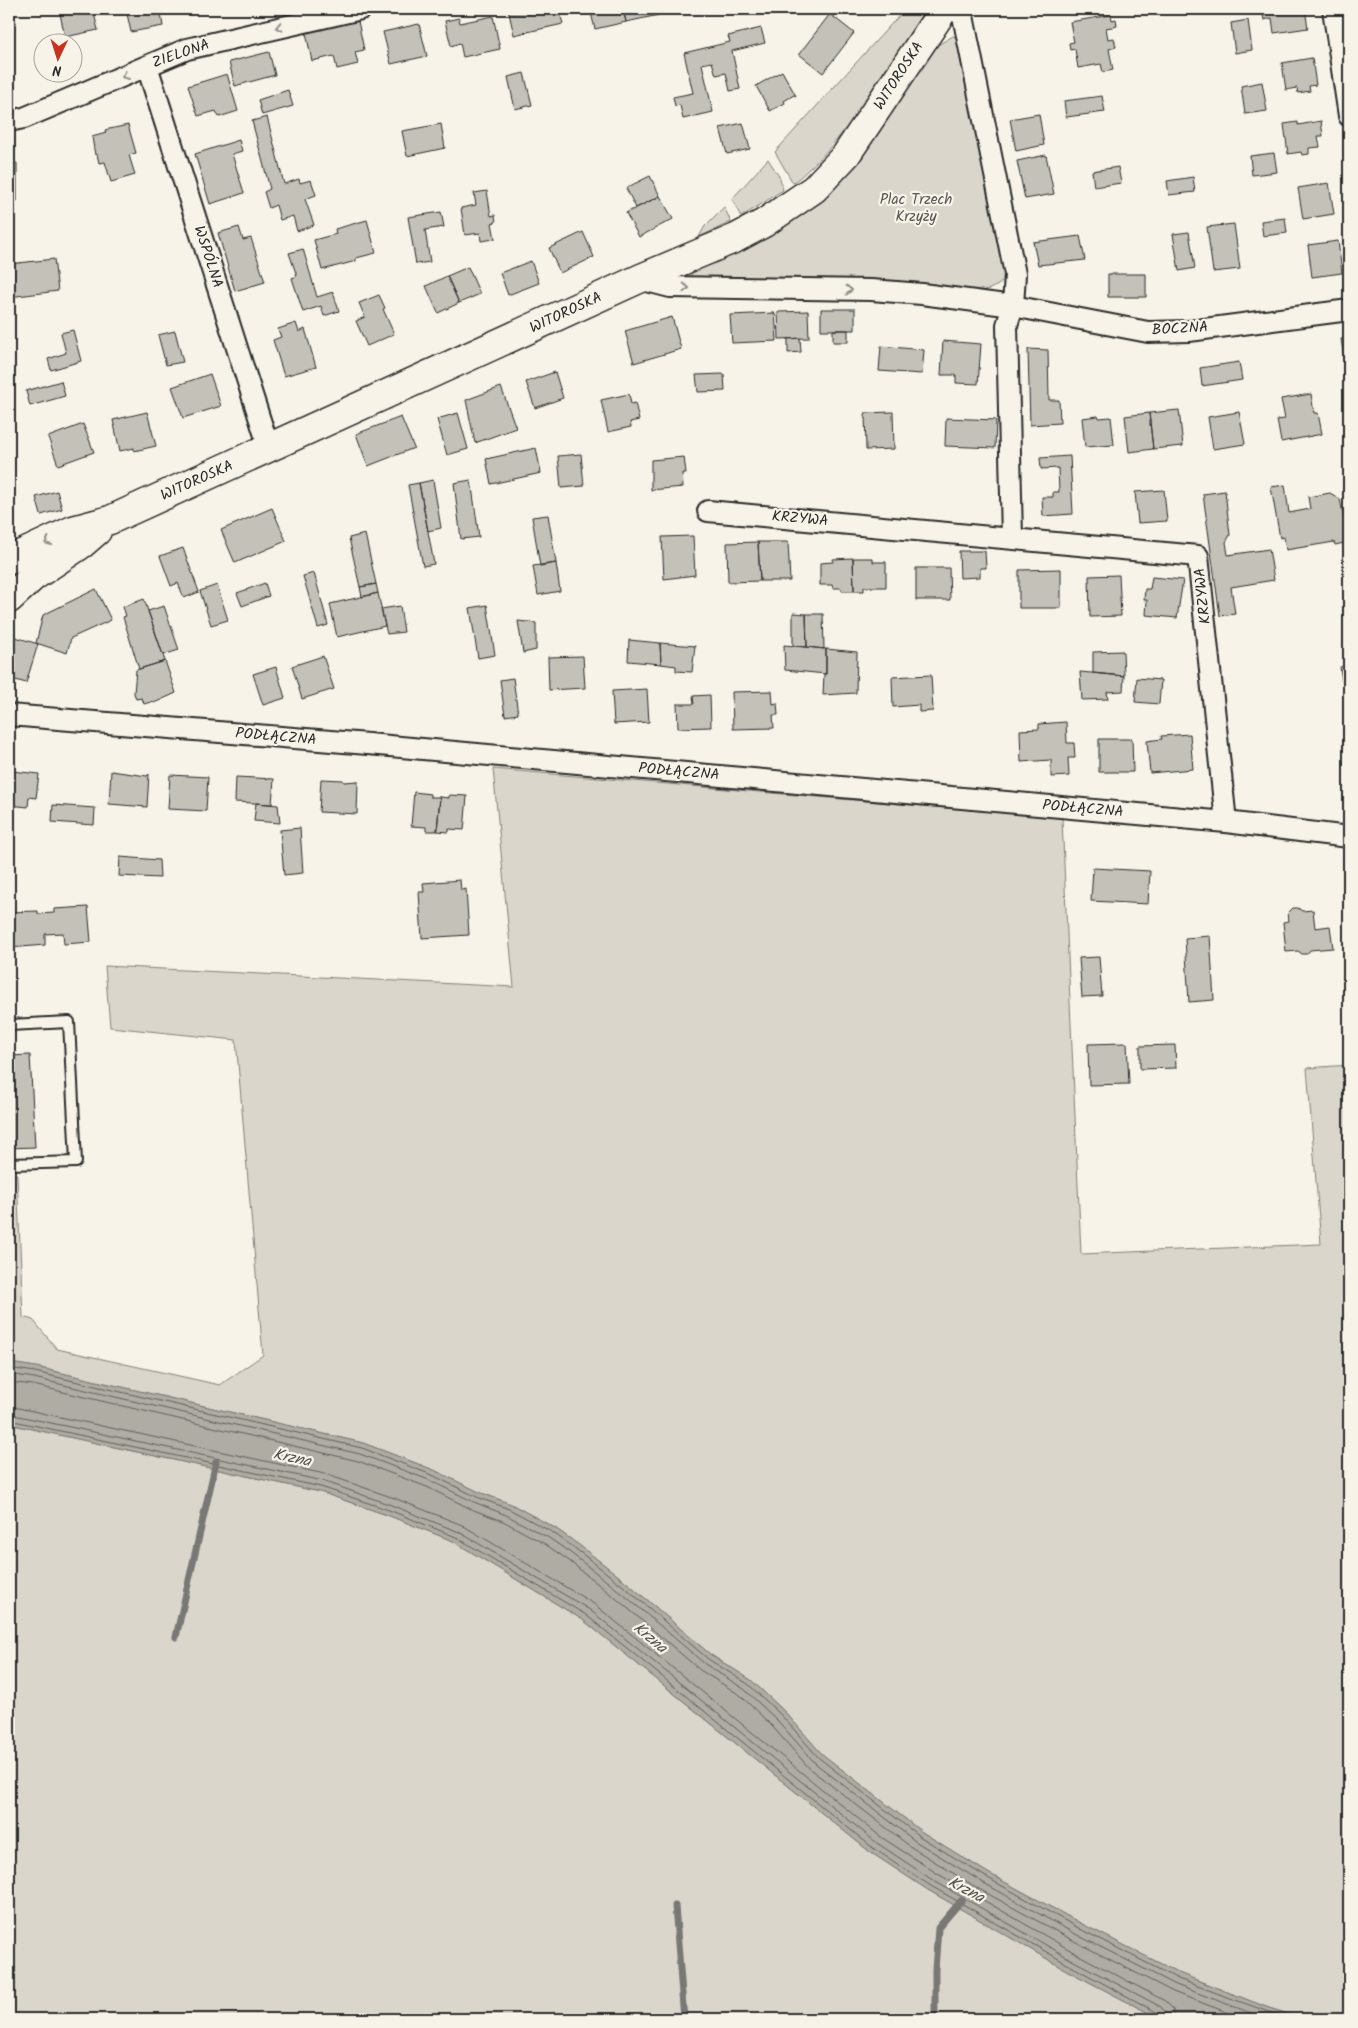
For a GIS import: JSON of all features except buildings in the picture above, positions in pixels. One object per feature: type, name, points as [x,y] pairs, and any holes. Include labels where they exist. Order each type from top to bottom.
[{"type":"main road","name":"WITOROSKA","points":[[9,560],[73,530],[110,520],[639,279],[736,238],[764,223],[814,189],[846,155],[944,9]]},
{"type":"main road","name":"WITOROSKA","points":[[9,599],[33,577],[82,544],[110,520]]},
{"type":"street","name":"ZIELONA","points":[[9,121],[24,118],[187,50],[361,9]]},
{"type":"street","points":[[953,9],[963,16],[1015,274],[1013,306],[1007,324],[1012,538]]},
{"type":"street","points":[[1333,9],[1349,116]]},
{"type":"street","name":"WSPÓLNA","points":[[148,66],[269,448]]},
{"type":"street","points":[[639,279],[670,287],[870,290],[922,294],[1013,306]]},
{"type":"street","name":"BOCZNA","points":[[1013,306],[1148,332],[1189,331],[1349,310]]},
{"type":"street","name":"KRZYWA","points":[[708,511],[1198,556],[1226,822]]},
{"type":"street","name":"PODŁĄCZNA","points":[[9,715],[368,744],[1226,822],[1349,837]]},
{"type":"lane","points":[[9,1025],[69,1022],[76,1162],[9,1164]]},
{"type":"green space","points":[[905,9],[924,9],[924,11],[849,125],[832,146],[793,183],[775,152]]},
{"type":"green space","name":"Plac Trzech Krzyży","points":[[953,36],[959,38],[1005,265],[1006,279],[983,292],[866,281],[694,278],[691,275],[692,271],[863,154],[936,46]]},
{"type":"green space","points":[[768,159],[780,178],[783,190],[741,217],[732,199]]},
{"type":"green space","points":[[724,207],[731,222],[699,237],[705,226]]},
{"type":"green space","points":[[493,769],[1062,818],[1081,1254],[1321,1244],[1307,1068],[1349,1065],[1349,2019],[1304,2019],[1269,2008],[1181,1974],[1084,1925],[988,1873],[922,1832],[822,1754],[785,1712],[751,1680],[711,1655],[630,1585],[579,1545],[555,1528],[511,1504],[479,1492],[434,1470],[363,1443],[36,1367],[9,1363],[9,1174],[17,1174],[23,1317],[33,1320],[57,1349],[220,1385],[263,1355],[236,1040],[110,1027],[105,966],[514,987]]},
{"type":"green space","points":[[9,1424],[320,1492],[387,1515],[453,1541],[583,1620],[870,1852],[928,1890],[1068,1971],[1160,2019],[9,2019]]},
{"type":"water","name":"Krzna","points":[[9,1363],[36,1367],[363,1443],[434,1470],[479,1492],[511,1504],[555,1528],[579,1545],[630,1585],[711,1655],[751,1680],[785,1712],[822,1754],[922,1832],[988,1873],[1084,1925],[1181,1974],[1269,2008],[1304,2019],[1160,2019],[1068,1971],[928,1890],[870,1852],[583,1620],[453,1541],[387,1515],[320,1492],[9,1424]]},
{"type":"waterway","points":[[176,1637],[216,1462]]},
{"type":"waterway","name":"Krzna","points":[[935,2019],[935,1970],[938,1928],[961,1901]]},
{"type":"waterway","points":[[675,1906],[684,2019]]}]
